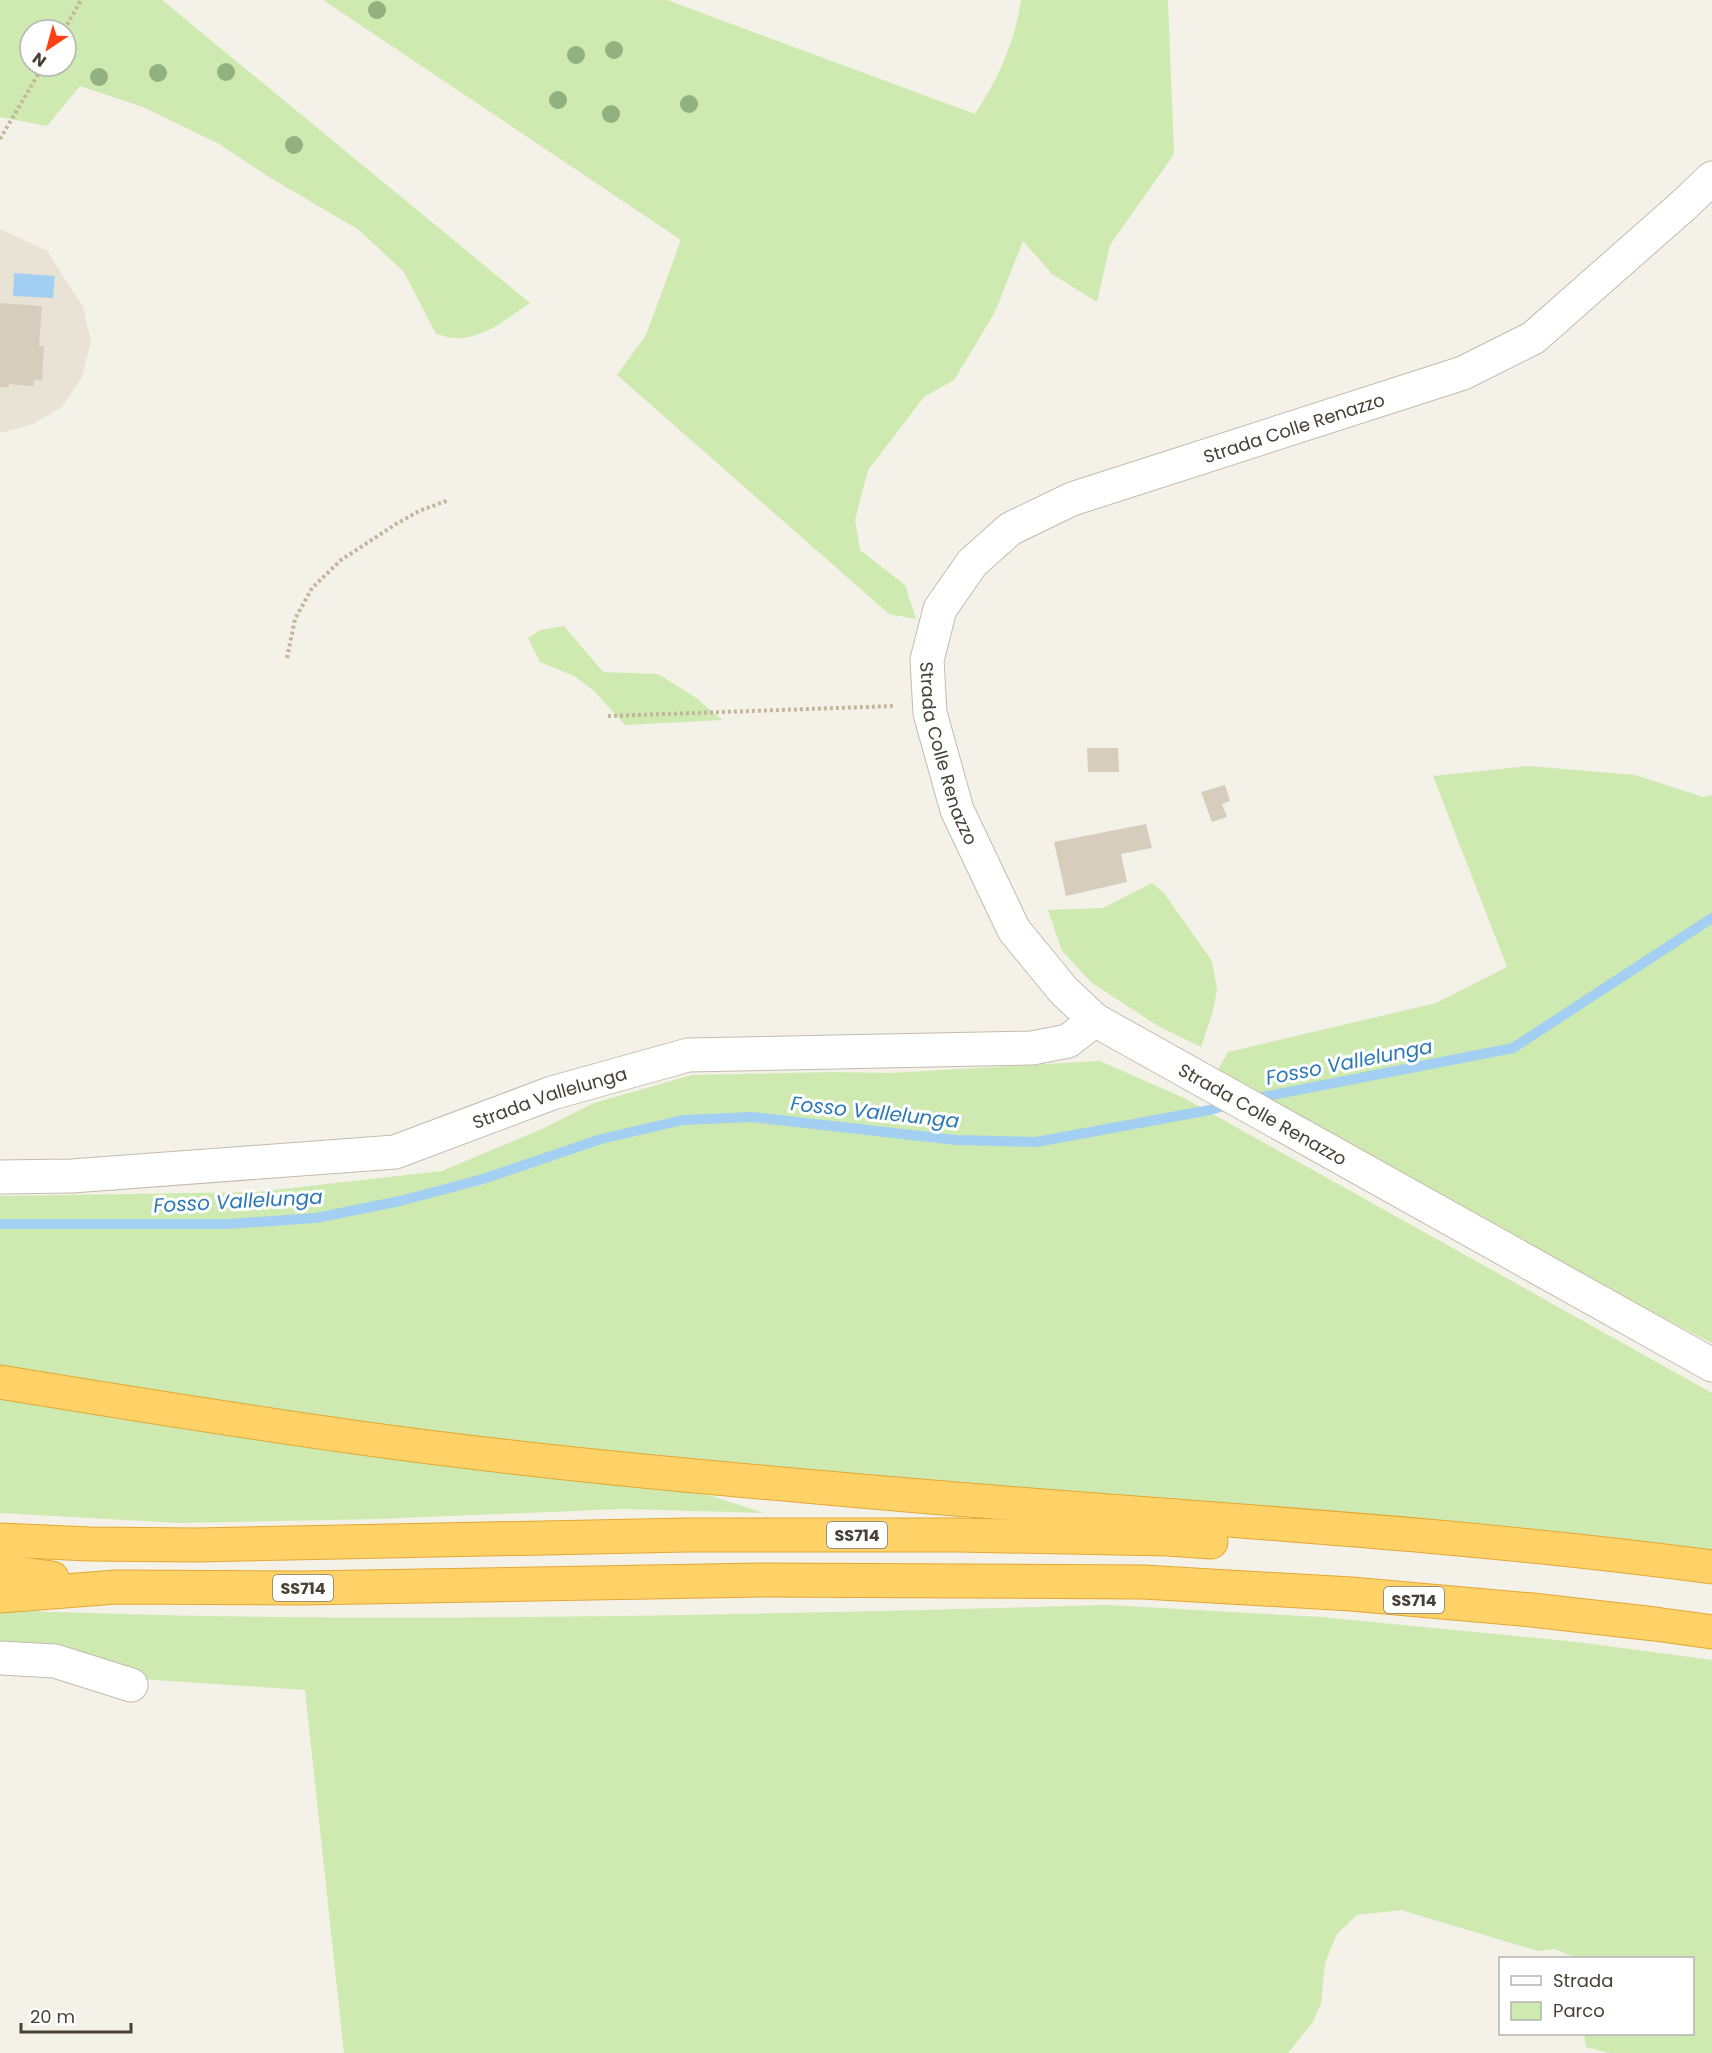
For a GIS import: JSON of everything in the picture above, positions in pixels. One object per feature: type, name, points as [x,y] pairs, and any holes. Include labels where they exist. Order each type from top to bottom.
[{"type":"highway","points":[[0,1382],[372,1440],[531,1459],[860,1491],[1580,1550],[1712,1567]]},
{"type":"highway","name":"SS714","points":[[0,1540],[197,1545],[699,1535],[935,1535],[1168,1539],[1589,1571],[1712,1587]]},
{"type":"highway","name":"SS714","points":[[0,1570],[116,1587],[293,1588],[761,1580],[1143,1582],[1351,1594],[1520,1609],[1712,1632]]},
{"type":"highway","points":[[0,1596],[116,1587]]},
{"type":"street","name":"Strada Colle Renazzo","points":[[1712,178],[1533,338],[1463,373],[1072,499],[1010,529],[972,563],[940,609],[927,660],[930,713],[957,810],[1014,930],[1064,991],[1095,1020],[1712,1365]]},
{"type":"street","name":"Strada Vallelunga","points":[[0,1177],[72,1176],[395,1152],[552,1093],[688,1055],[1032,1048],[1068,1041],[1095,1020]]},
{"type":"street","points":[[0,1658],[55,1661],[131,1684]]},
{"type":"path","points":[[71,18],[81,0]]},
{"type":"path","points":[[0,139],[36,78]]},
{"type":"path","points":[[287,658],[296,619],[312,588],[341,561],[396,524],[418,511],[449,500]]},
{"type":"path","points":[[608,717],[930,705]]},
{"type":"shaded area","points":[[0,229],[47,251],[83,307],[91,341],[82,377],[62,407],[33,424],[0,433]]},
{"type":"green space","points":[[0,0],[162,0],[530,303],[485,332],[464,338],[450,338],[436,334],[404,272],[359,230],[269,177],[219,144],[143,107],[80,86],[47,126],[0,117]]},
{"type":"green space","points":[[323,0],[667,0],[975,114],[1004,60],[1015,31],[1021,0],[1168,0],[1174,154],[1110,245],[1097,302],[1052,274],[1023,241],[995,312],[954,380],[924,397],[868,470],[855,520],[860,550],[905,585],[916,619],[889,614],[617,375],[646,335],[681,240]]},
{"type":"green space","points":[[564,626],[603,672],[658,674],[695,697],[722,720],[625,725],[593,690],[574,676],[540,662],[528,638],[540,630]]},
{"type":"green space","points":[[1529,766],[1635,775],[1703,797],[1712,795],[1712,1343],[1214,1077],[1228,1052],[1436,1003],[1507,967],[1433,776]]},
{"type":"green space","points":[[1152,883],[1164,893],[1212,961],[1217,990],[1213,1011],[1201,1047],[1158,1026],[1092,983],[1062,951],[1048,910],[1103,908]]},
{"type":"green space","points":[[1100,1061],[1184,1098],[1712,1393],[1712,1555],[584,1455],[0,1375],[0,1196],[256,1192],[442,1171],[544,1128],[594,1103],[692,1075],[889,1073]]},
{"type":"green space","points":[[0,1397],[696,1491],[764,1513],[623,1509],[378,1519],[179,1523],[0,1513]]},
{"type":"green space","points":[[1107,1605],[1321,1617],[1577,1642],[1712,1660],[1712,2053],[1609,2053],[1586,2047],[1584,2035],[1694,2035],[1694,1957],[1574,1957],[1554,1949],[1538,1951],[1401,1910],[1357,1915],[1337,1934],[1325,1963],[1321,2003],[1313,2022],[1288,2053],[344,2053],[305,1690],[110,1677],[0,1650],[0,1610],[138,1615],[415,1618]]},
{"type":"water","points":[[14,273],[55,276],[53,298],[13,296]]},
{"type":"building","points":[[0,303],[42,306],[39,346],[44,346],[42,380],[34,380],[33,386],[9,384],[9,387],[0,387]]},
{"type":"building","points":[[1087,748],[1118,748],[1119,772],[1088,772]]},
{"type":"building","points":[[1225,785],[1230,801],[1222,804],[1227,817],[1212,822],[1201,792]]},
{"type":"building","points":[[1146,824],[1152,848],[1121,854],[1127,882],[1066,896],[1054,842]]},
{"type":"waterway","name":"Fosso Vallelunga","points":[[1252,1099],[1513,1048],[1712,918]]},
{"type":"waterway","name":"Fosso Vallelunga","points":[[0,1224],[228,1224],[316,1218],[400,1201],[483,1179],[601,1139],[683,1120],[752,1117],[956,1140],[1036,1142],[1210,1110],[1231,1104]]}]
